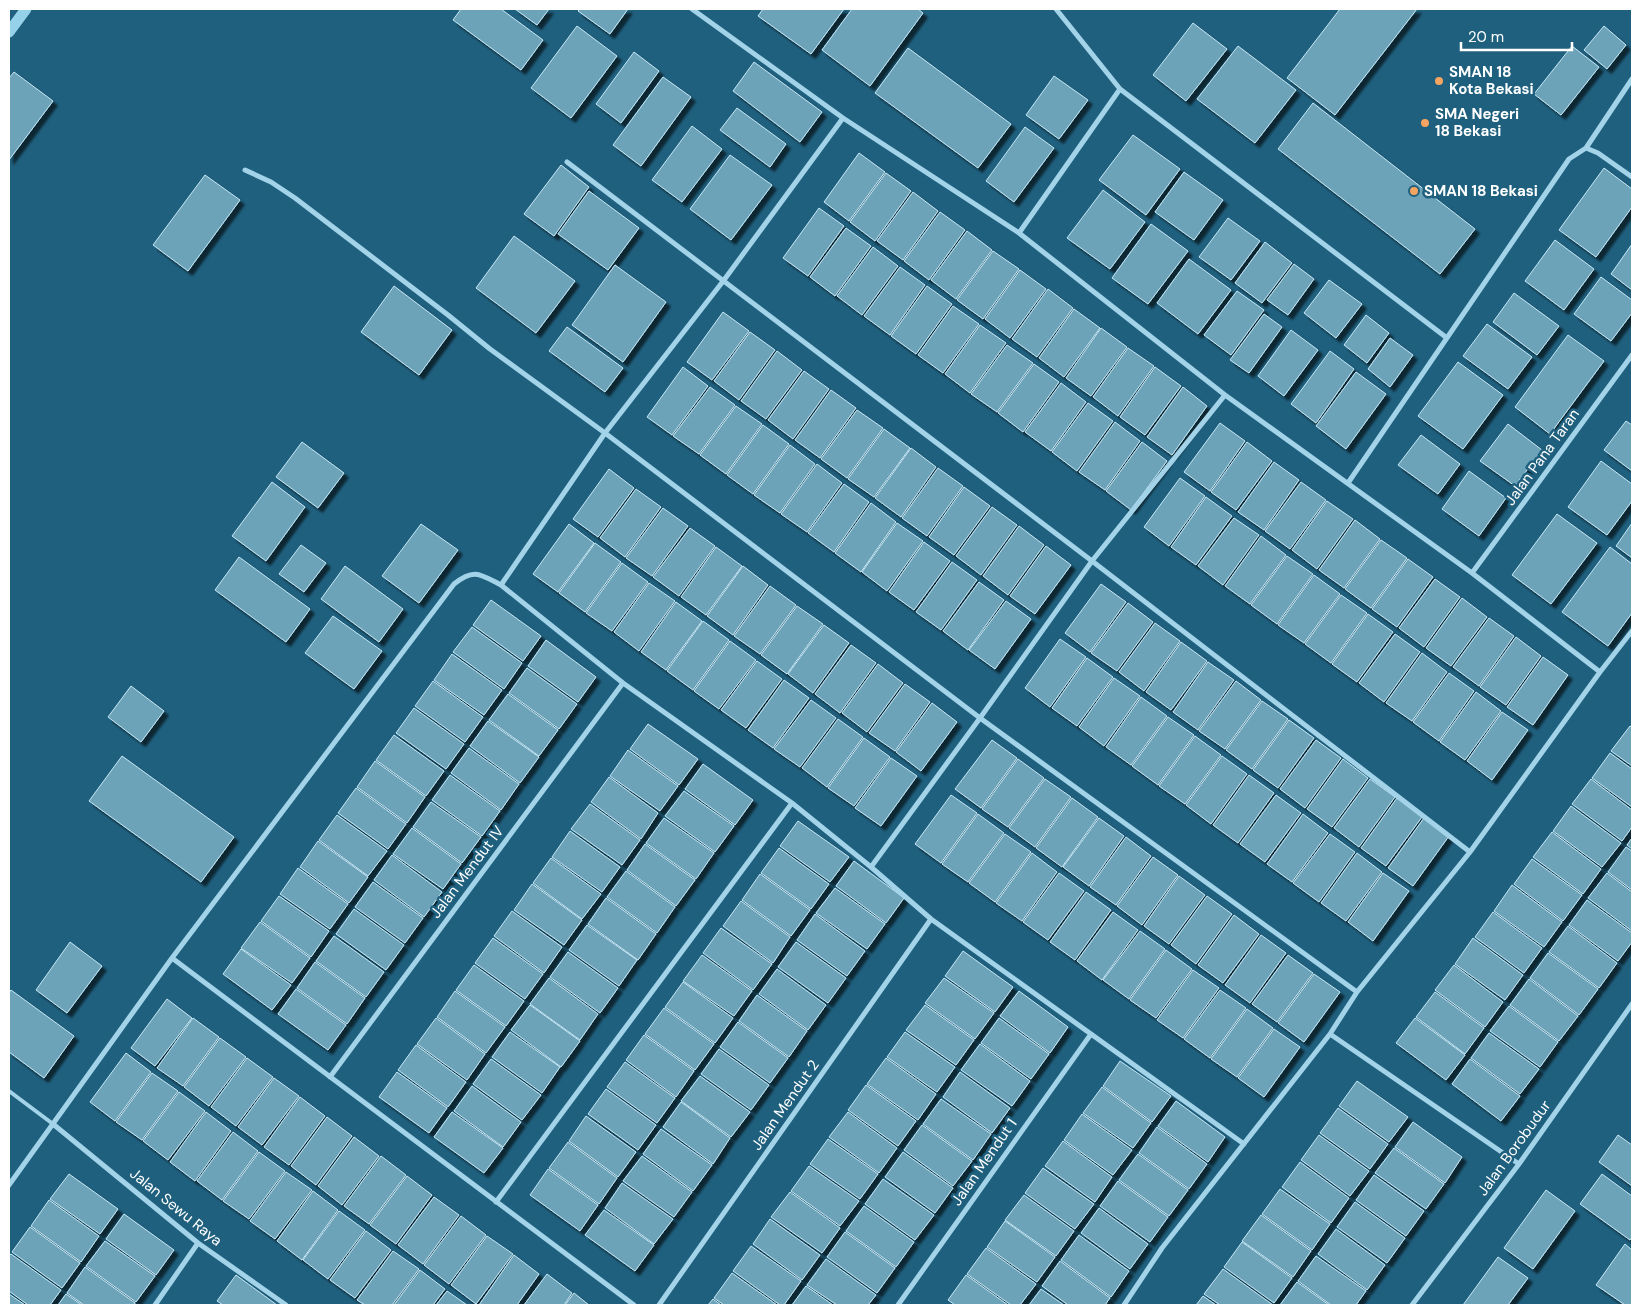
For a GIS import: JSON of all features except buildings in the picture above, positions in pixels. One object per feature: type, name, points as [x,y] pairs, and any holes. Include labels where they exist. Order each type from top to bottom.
[{"type":"street","points":[[1056,9],[1120,89],[1447,338]]},
{"type":"street","points":[[695,10],[843,118],[1019,233],[1225,395],[1472,573],[1600,672]]},
{"type":"street","points":[[1348,484],[1570,159],[1586,148],[1632,79]]},
{"type":"street","points":[[1019,233],[1120,89]]},
{"type":"street","points":[[501,585],[605,432],[724,280],[843,118]]},
{"type":"street","points":[[1586,148],[1598,153],[1632,177]]},
{"type":"street","points":[[567,162],[1092,561],[1470,852]]},
{"type":"street","points":[[245,170],[271,182],[294,198],[980,718],[1357,992]]},
{"type":"street","name":"Jalan Pana Taran","points":[[1472,573],[1632,354]]},
{"type":"street","points":[[871,867],[1092,561],[1225,395]]},
{"type":"street","points":[[9,1185],[172,958],[454,584],[465,575],[480,574],[501,585],[623,683],[792,803],[931,919],[1244,1144]]},
{"type":"street","points":[[1124,1305],[1162,1248],[1330,1034],[1357,992],[1470,852],[1600,672],[1632,631]]},
{"type":"street","name":"Jalan Mendut IV","points":[[330,1077],[623,683]]},
{"type":"street","points":[[496,1202],[792,803]]},
{"type":"street","name":"Jalan Mendut 2","points":[[659,1305],[931,919]]},
{"type":"street","points":[[172,958],[634,1305]]},
{"type":"street","name":"Jalan Borobudur","points":[[1412,1305],[1519,1164],[1632,1004]]},
{"type":"street","name":"Jalan Mendut 1","points":[[898,1305],[1091,1034]]},
{"type":"street","points":[[1330,1034],[1519,1164]]},
{"type":"street","name":"Jalan Sewu Raya","points":[[53,1124],[198,1243],[286,1305]]},
{"type":"street","points":[[155,1305],[198,1243]]},
{"type":"lane","points":[[9,1091],[53,1124]]},
{"type":"waterway","points":[[9,32],[26,9]]},
{"type":"place","name":"SMAN 18 Kota Bekasi","points":[[1439,81]]},
{"type":"place","name":"SMA Negeri 18 Bekasi","points":[[1425,123]]},
{"type":"place","name":"SMAN 18 Bekasi","points":[[1414,191]]}]
